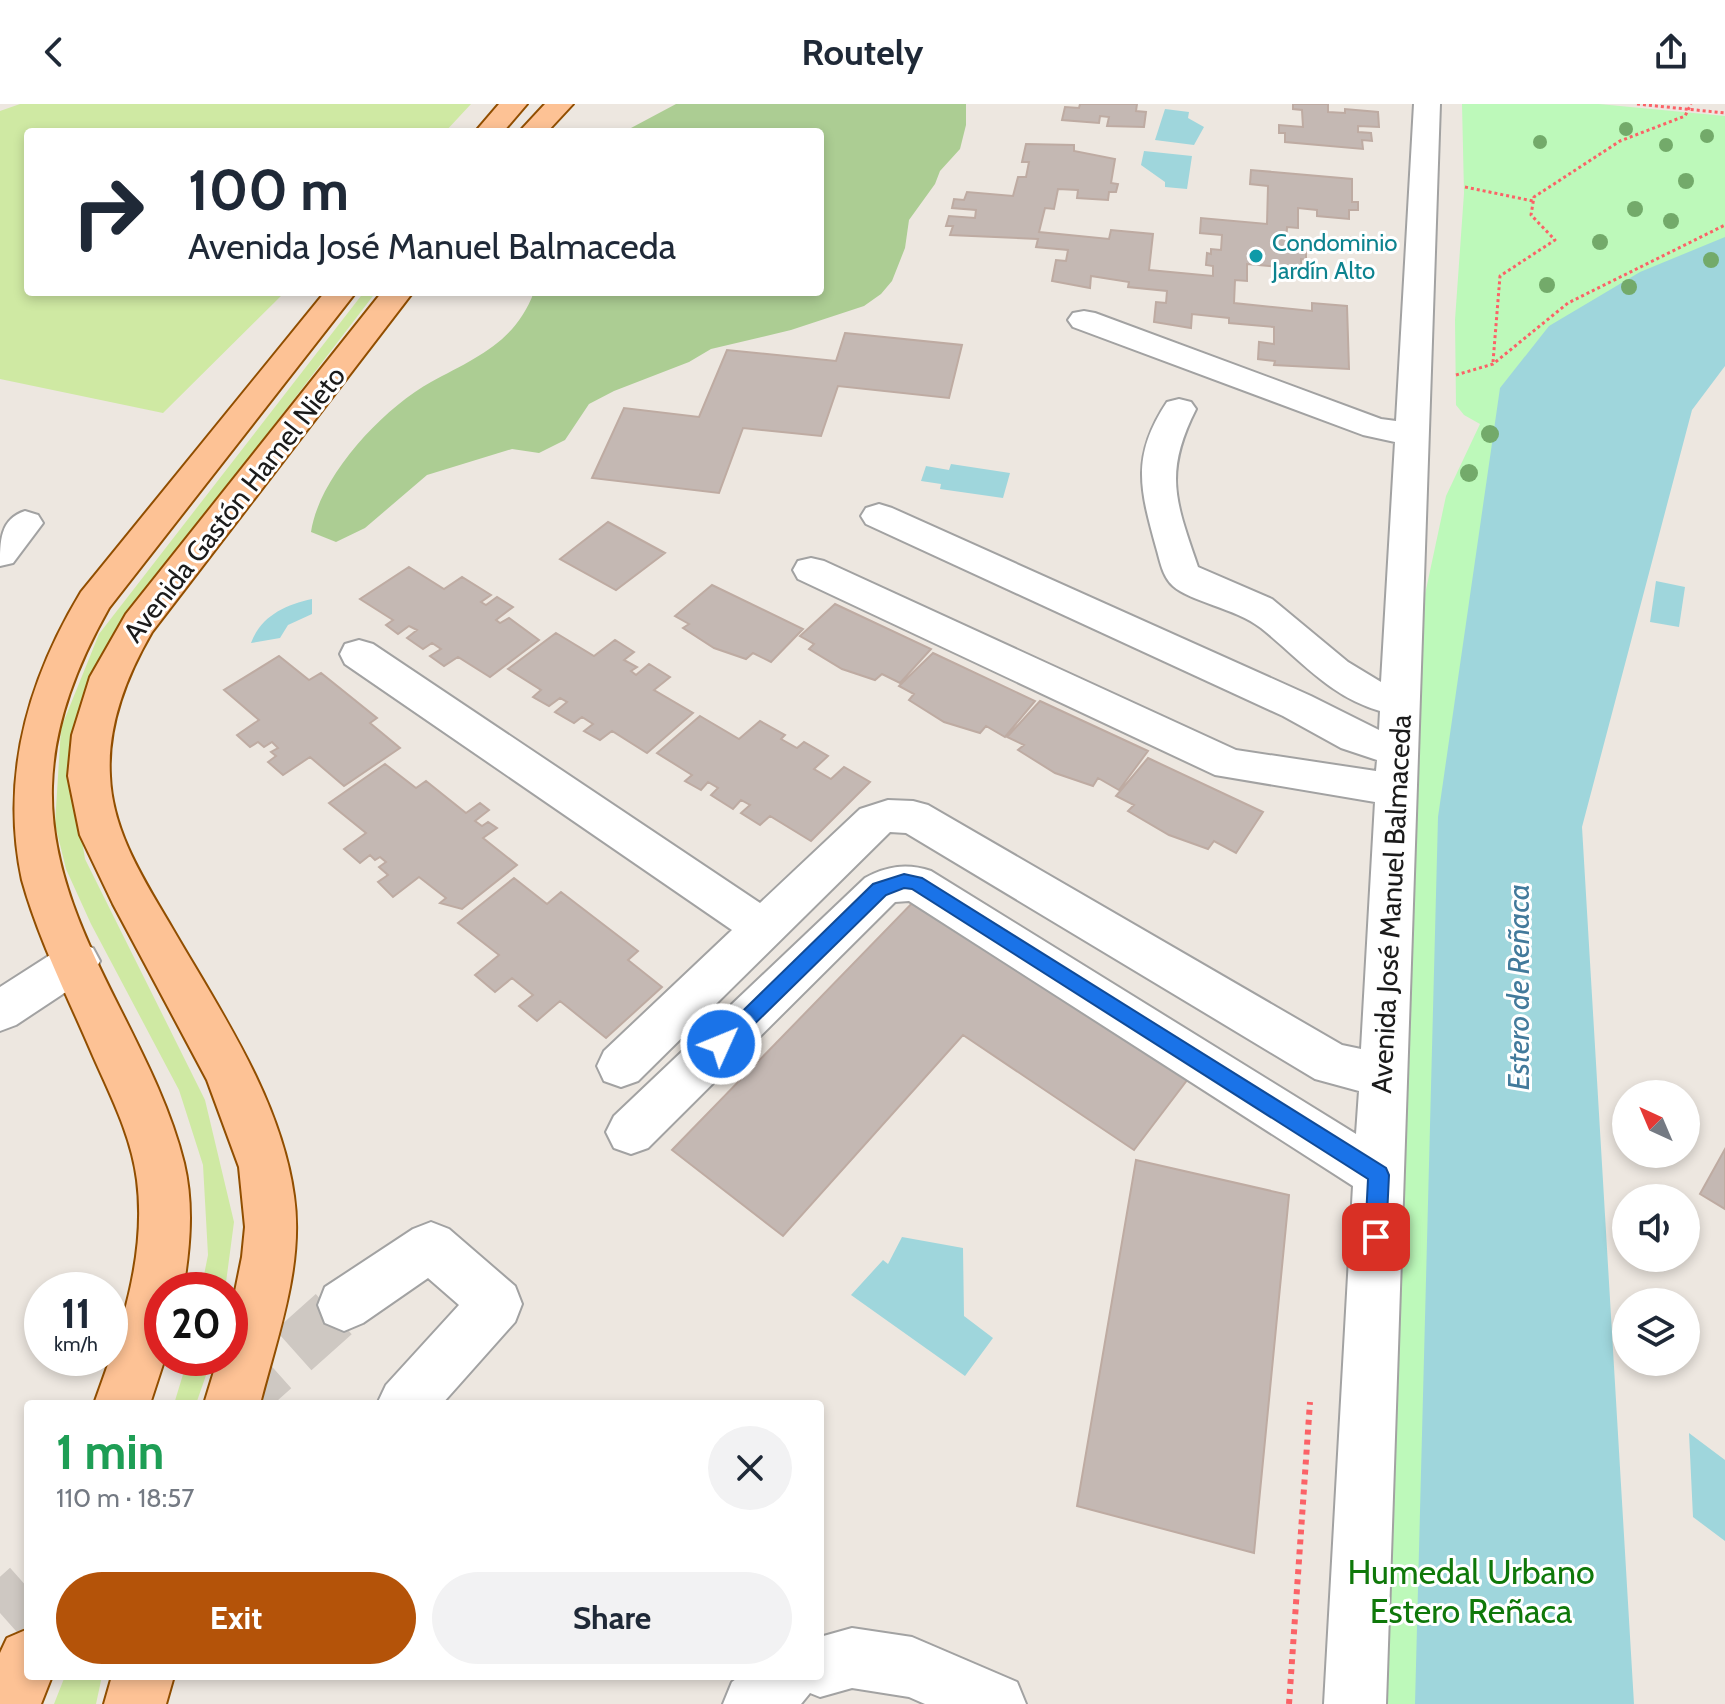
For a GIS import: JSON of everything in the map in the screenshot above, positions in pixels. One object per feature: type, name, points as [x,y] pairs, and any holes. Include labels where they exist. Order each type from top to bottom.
[{"type":"main road","points":[[492,128],[514,104]]},
{"type":"main road","points":[[536,128],[560,104]]},
{"type":"main road","name":"Avenida Gastón Hamel Nieto","points":[[123,1400],[152,1318],[161,1272],[165,1227],[162,1180],[152,1137],[47,890],[37,855],[31,808],[32,762],[41,717],[54,677],[94,601],[338,296]]},
{"type":"main road","name":"Avenida Gastón Hamel Nieto","points":[[233,1400],[267,1269],[270,1201],[265,1168],[217,1052],[128,892],[104,842],[94,810],[89,778],[90,746],[106,682],[139,623],[395,296]]},
{"type":"main road","points":[[10,1704],[24,1669]]},
{"type":"main road","points":[[135,1704],[142,1680]]},
{"type":"street","name":"Avenida José Manuel Balmaceda","points":[[1355,1704],[1427,104]]},
{"type":"street","points":[[1084,320],[1375,428],[1412,434]]},
{"type":"street","points":[[1179,409],[1162,445],[1156,480],[1158,503],[1181,571],[1190,580],[1224,591],[1259,608],[1358,688],[1400,703]]},
{"type":"street","points":[[879,516],[1297,706],[1355,737],[1397,770]]},
{"type":"street","points":[[0,554],[25,523]]},
{"type":"street","points":[[811,570],[1229,764],[1397,770]]},
{"type":"street","points":[[359,654],[763,928]]},
{"type":"street","points":[[1165,676],[1309,737],[1355,737]]},
{"type":"street","points":[[621,1066],[875,821],[888,816],[913,817],[1332,1064],[1383,1075]]},
{"type":"street","points":[[631,1132],[880,890],[904,881],[916,883],[1379,1175]]},
{"type":"street","points":[[0,1011],[77,961]]},
{"type":"street","points":[[344,1305],[431,1246],[496,1304],[409,1400]]},
{"type":"street","points":[[824,1666],[852,1658],[912,1667],[995,1704]]},
{"type":"street","points":[[754,1704],[782,1680]]},
{"type":"path","points":[[1637,104],[1690,107],[1725,113]]},
{"type":"path","points":[[1493,364],[1500,276],[1555,240],[1531,215],[1533,201],[1546,188],[1620,141],[1670,124],[1685,116],[1690,107]]},
{"type":"path","points":[[1453,184],[1533,201]]},
{"type":"path","points":[[1448,377],[1493,364],[1568,303],[1725,225]]},
{"type":"green space","points":[[20,104],[471,104],[449,128],[24,128],[24,296],[281,296],[163,413],[0,379],[0,111]]},
{"type":"green space","points":[[676,104],[966,104],[966,125],[960,149],[940,171],[935,184],[909,220],[905,248],[892,281],[864,306],[791,330],[711,349],[689,362],[614,391],[589,404],[565,440],[539,453],[512,449],[427,475],[365,528],[336,542],[311,532],[326,489],[356,446],[412,394],[505,337],[526,310],[532,296],[824,296],[824,128],[631,128]]},
{"type":"green space","name":"Humedal Urbano Estero Reñaca","points":[[1462,104],[1599,104],[1725,116],[1725,330],[1697,347],[1545,809],[1590,1704],[1357,1704],[1405,688],[1446,496],[1480,424],[1464,415],[1456,405],[1455,320],[1464,193]]},
{"type":"green space","points":[[361,296],[373,296],[120,626],[71,772],[85,859],[205,1100],[234,1222],[227,1272],[205,1272],[208,1255],[203,1165],[179,1090],[91,924],[66,869],[55,824],[61,728],[99,634]]},
{"type":"green space","points":[[183,1376],[206,1376],[197,1400],[175,1400]]},
{"type":"green space","points":[[63,1680],[101,1680],[96,1704],[54,1704]]},
{"type":"water","points":[[1165,109],[1189,112],[1188,118],[1204,127],[1194,145],[1155,140]]},
{"type":"water","points":[[1144,151],[1192,156],[1187,189],[1165,187],[1165,182],[1141,165]]},
{"type":"water","name":"Humedal Urbano Estero Reñaca","points":[[1725,237],[1725,366],[1692,410],[1582,827],[1612,1376],[1615,1376],[1634,1704],[1415,1704],[1438,817],[1500,388],[1549,326],[1640,272]]},
{"type":"water","points":[[951,464],[1010,473],[1003,498],[940,489],[941,484],[921,481],[926,466],[949,470]]},
{"type":"water","points":[[1656,581],[1685,587],[1679,627],[1650,622]]},
{"type":"water","points":[[312,599],[312,614],[288,625],[280,638],[251,643],[261,626],[275,613]]},
{"type":"water","points":[[902,1237],[963,1248],[964,1316],[993,1338],[965,1376],[851,1295],[883,1260],[888,1264]]},
{"type":"water","points":[[1689,1433],[1725,1460],[1725,1541],[1693,1517]]},
{"type":"building","points":[[1080,104],[1137,104],[1136,111],[1146,112],[1144,127],[1107,126],[1109,117],[1100,116],[1099,123],[1062,120],[1065,107],[1079,108]]},
{"type":"building","points":[[1293,104],[1328,104],[1328,112],[1345,113],[1345,109],[1378,112],[1379,127],[1358,126],[1358,132],[1371,133],[1372,141],[1362,140],[1363,149],[1285,142],[1285,133],[1279,133],[1279,125],[1303,127],[1302,110],[1293,109]]},
{"type":"building","name":"Condominio Jardín Alto","points":[[1026,144],[1074,145],[1074,151],[1115,159],[1111,183],[1118,184],[1116,192],[1109,192],[1108,200],[1077,198],[1078,190],[1058,189],[1054,209],[1045,208],[1039,232],[1109,239],[1111,230],[1153,234],[1149,270],[1213,276],[1213,266],[1206,265],[1207,253],[1211,254],[1211,249],[1221,250],[1222,235],[1200,233],[1201,218],[1267,224],[1268,186],[1250,184],[1251,170],[1352,179],[1352,202],[1358,202],[1358,210],[1349,210],[1349,219],[1317,216],[1317,210],[1298,208],[1298,228],[1287,227],[1286,248],[1306,250],[1306,260],[1301,259],[1301,269],[1247,264],[1247,281],[1235,280],[1234,303],[1312,311],[1312,303],[1347,306],[1349,369],[1274,365],[1275,361],[1258,359],[1259,342],[1274,344],[1274,327],[1229,323],[1229,318],[1192,314],[1191,328],[1154,322],[1156,302],[1166,303],[1167,291],[1128,287],[1129,282],[1091,276],[1090,288],[1052,281],[1056,260],[1066,261],[1068,250],[1036,247],[1038,239],[950,235],[953,226],[946,226],[949,216],[975,218],[976,210],[952,208],[954,199],[964,200],[967,192],[1013,196],[1018,177],[1026,177],[1029,162],[1022,162]]},
{"type":"building","points":[[845,333],[962,345],[949,398],[838,386],[821,436],[743,428],[719,493],[592,478],[624,408],[699,417],[727,350],[836,361]]},
{"type":"building","points":[[608,522],[665,553],[616,590],[560,559]]},
{"type":"building","points":[[409,567],[444,589],[462,577],[491,595],[481,602],[486,605],[497,597],[513,607],[496,620],[500,623],[509,618],[539,640],[490,677],[458,657],[444,666],[430,656],[441,649],[432,643],[423,649],[407,638],[417,630],[409,626],[398,634],[386,625],[393,620],[360,599]]},
{"type":"building","points":[[712,585],[803,629],[771,662],[753,653],[746,659],[714,648],[683,628],[689,624],[675,616]]},
{"type":"building","points":[[835,604],[931,649],[900,683],[882,674],[875,680],[842,669],[809,649],[814,644],[800,636]]},
{"type":"building","points":[[556,633],[594,656],[615,640],[634,652],[624,660],[637,667],[631,671],[636,675],[649,664],[670,677],[654,690],[693,713],[647,753],[612,731],[600,740],[584,731],[593,724],[582,717],[574,723],[555,712],[567,702],[560,698],[549,706],[533,697],[541,690],[508,669]]},
{"type":"building","points":[[933,653],[1035,701],[1005,737],[986,726],[980,733],[944,722],[909,700],[914,694],[899,686]]},
{"type":"building","points":[[279,656],[309,680],[321,673],[377,718],[370,723],[400,748],[344,786],[310,757],[283,775],[268,762],[276,756],[271,752],[278,748],[272,742],[264,747],[258,742],[250,747],[237,735],[259,720],[224,690]]},
{"type":"building","points":[[1040,701],[1148,751],[1119,790],[1098,778],[1093,786],[1055,773],[1018,750],[1024,745],[1007,737]]},
{"type":"building","points":[[700,716],[739,739],[760,721],[785,735],[781,739],[797,748],[804,742],[828,756],[814,769],[831,779],[844,767],[870,782],[811,841],[770,816],[760,825],[741,813],[750,805],[741,800],[733,809],[711,795],[718,788],[708,782],[701,790],[685,781],[692,775],[657,753]]},
{"type":"building","points":[[1148,758],[1263,812],[1236,853],[1214,841],[1208,849],[1169,835],[1128,811],[1134,805],[1116,796]]},
{"type":"building","points":[[385,764],[416,788],[426,781],[466,813],[480,803],[489,810],[475,821],[482,826],[488,822],[497,828],[483,838],[517,865],[462,909],[440,903],[446,898],[419,877],[393,897],[378,882],[388,875],[379,867],[386,862],[380,857],[375,860],[370,855],[360,863],[344,849],[366,833],[329,803]]},
{"type":"building","points":[[514,878],[547,904],[561,892],[638,951],[628,960],[662,987],[606,1038],[560,1001],[537,1021],[519,1006],[533,995],[512,978],[495,992],[475,975],[499,955],[458,923]]},
{"type":"building","points":[[919,896],[1194,1071],[1134,1150],[963,1035],[783,1236],[672,1150]]},
{"type":"building","points":[[1725,1149],[1725,1209],[1700,1194]]},
{"type":"building","points":[[1136,1160],[1289,1195],[1254,1553],[1077,1506]]},
{"type":"tunnel","points":[[237,1400],[344,1305]]},
{"type":"tunnel","points":[[0,1613],[24,1592]]},
{"type":"place","name":"Condominio Jardín Alto","points":[[1256,256]]},
{"type":"route","points":[[721,1044],[880,890],[904,881],[916,883],[1379,1175],[1376,1237]]},
{"type":"water label","name":"Estero de Reñaca","points":[[1518,987]]}]
